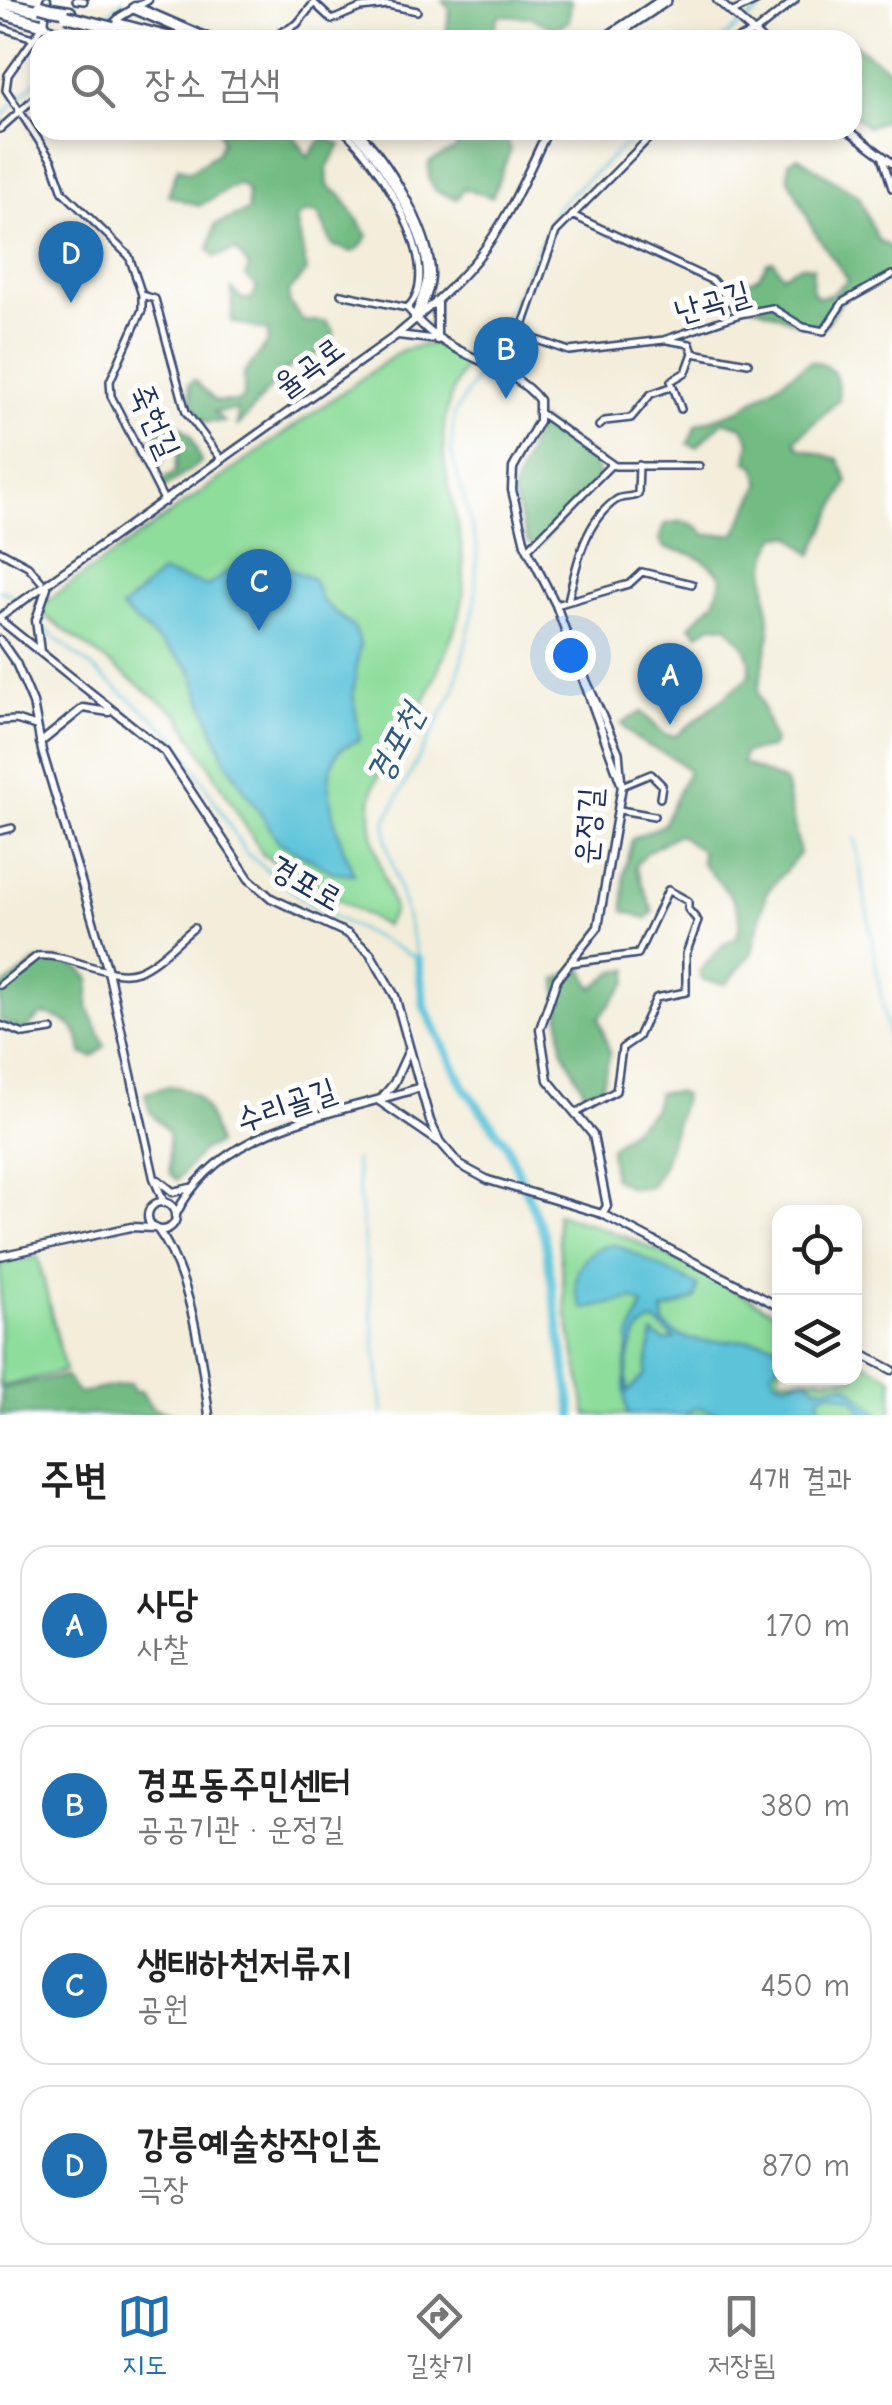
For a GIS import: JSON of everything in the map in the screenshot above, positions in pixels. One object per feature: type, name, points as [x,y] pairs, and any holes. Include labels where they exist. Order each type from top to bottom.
[{"type":"highway","points":[[622,30],[665,0]]},
{"type":"main road","points":[[12,0],[133,30]]},
{"type":"main road","points":[[0,2],[46,8]]},
{"type":"main road","points":[[135,8],[186,30]]},
{"type":"main road","points":[[0,12],[44,25]]},
{"type":"main road","points":[[26,20],[30,34]]},
{"type":"main road","points":[[115,26],[128,30]]},
{"type":"main road","points":[[363,140],[404,198],[427,260],[426,290],[416,318]]},
{"type":"street","points":[[76,0],[84,1]]},
{"type":"street","points":[[109,30],[148,0]]},
{"type":"street","points":[[717,0],[752,29],[796,0]]},
{"type":"street","points":[[735,14],[758,0]]},
{"type":"street","points":[[286,30],[297,24],[315,1],[332,20],[374,6],[418,11]]},
{"type":"street","points":[[39,30],[44,25],[46,8]]},
{"type":"street","points":[[44,25],[53,30]]},
{"type":"street","points":[[0,26],[30,37]]},
{"type":"street","points":[[30,39],[8,75],[6,90],[30,128]]},
{"type":"street","points":[[0,129],[30,101]]},
{"type":"street","points":[[38,140],[52,161],[63,192],[129,256],[142,295],[156,299],[186,412],[222,460]]},
{"type":"street","points":[[354,140],[396,201],[421,264],[420,290],[408,308]]},
{"type":"street","name":"율곡로","points":[[0,619],[437,302],[478,259],[543,140]]},
{"type":"street","points":[[498,372],[520,334],[546,251],[572,215],[646,140]]},
{"type":"street","points":[[860,140],[892,163]]},
{"type":"street","points":[[884,159],[892,188]]},
{"type":"street","points":[[572,215],[713,281],[740,314]]},
{"type":"street","name":"난곡길","points":[[520,334],[568,352],[664,340],[740,314],[772,308],[803,327],[824,331],[843,302],[892,276]]},
{"type":"street","points":[[341,294],[408,308],[435,340]]},
{"type":"street","name":"죽헌길","points":[[142,295],[142,310],[110,381],[111,396],[165,502]]},
{"type":"street","points":[[435,340],[437,302]]},
{"type":"street","points":[[397,334],[435,340],[535,394],[540,414],[612,465],[699,466]]},
{"type":"street","points":[[664,340],[690,344],[692,353],[686,372],[672,378],[671,387],[681,408]]},
{"type":"street","points":[[692,353],[748,362]]},
{"type":"street","points":[[600,426],[605,421],[632,418],[651,394],[671,387]]},
{"type":"street","name":"운정길","points":[[540,414],[510,481],[528,549],[556,605],[622,786],[598,928],[557,978],[540,1028],[548,1080],[592,1134],[607,1206],[602,1214]]},
{"type":"street","points":[[528,549],[612,465]]},
{"type":"street","points":[[568,601],[582,547],[610,506],[621,497],[638,494],[639,465]]},
{"type":"street","points":[[0,552],[28,566],[45,583],[36,620],[41,654]]},
{"type":"street","points":[[556,605],[590,598],[611,586],[629,584],[642,572],[692,584]]},
{"type":"street","name":"경포로","points":[[0,619],[115,715],[154,742],[173,762],[248,880],[271,898],[348,934],[370,953],[395,996],[418,1088],[440,1142],[460,1164],[488,1180],[602,1214],[772,1303]]},
{"type":"street","points":[[1,643],[25,680],[40,744],[108,971],[153,1175],[175,1220],[172,1250],[202,1364],[209,1415]]},
{"type":"street","points":[[40,744],[55,727],[82,708],[115,715]]},
{"type":"street","points":[[0,722],[16,720],[55,727]]},
{"type":"street","points":[[622,786],[651,774],[662,785],[660,798]]},
{"type":"street","points":[[620,810],[654,816]]},
{"type":"street","points":[[0,831],[12,828]]},
{"type":"street","points":[[569,963],[638,954],[668,890],[688,901],[688,910],[698,921],[686,954],[686,992],[656,998],[638,1036],[622,1048],[616,1092],[576,1112]]},
{"type":"street","points":[[0,985],[37,956],[70,957],[108,971],[138,971],[194,928]]},
{"type":"street","points":[[0,1024],[24,1034],[52,1030]]},
{"type":"street","points":[[409,1050],[394,1084],[379,1101],[440,1142]]},
{"type":"street","name":"수리골길","points":[[175,1220],[189,1191],[210,1164],[248,1142],[418,1088]]},
{"type":"street","points":[[153,1175],[173,1192],[189,1191]]},
{"type":"street","points":[[153,1175],[150,1210],[156,1229],[172,1250]]},
{"type":"street","name":"수리골길","points":[[150,1210],[189,1191]]},
{"type":"street","points":[[131,1227],[150,1210]]},
{"type":"street","points":[[0,1256],[131,1227],[156,1229],[175,1220]]},
{"type":"street","points":[[862,1354],[892,1370]]},
{"type":"green space","points":[[442,0],[571,0],[569,21],[555,29],[531,17],[499,15],[494,30],[447,30],[450,10]]},
{"type":"green space","points":[[862,50],[892,71],[892,129],[886,120],[867,127],[862,123]]},
{"type":"green space","points":[[297,140],[308,157],[321,140],[341,145],[327,167],[328,186],[342,196],[368,236],[352,252],[332,245],[318,213],[307,212],[296,219],[307,271],[288,293],[290,304],[304,321],[327,322],[334,331],[332,340],[324,351],[290,367],[237,426],[237,410],[214,412],[224,422],[204,422],[192,403],[189,384],[194,380],[215,401],[238,402],[244,395],[244,374],[268,342],[268,331],[232,322],[232,289],[242,299],[252,299],[257,288],[246,276],[249,267],[236,250],[215,257],[209,250],[215,225],[248,211],[247,190],[239,183],[199,206],[168,195],[178,167],[189,172],[217,153],[222,141]]},
{"type":"green space","points":[[456,140],[508,140],[510,151],[492,197],[464,189],[457,199],[436,191],[429,180],[429,162],[456,149]]},
{"type":"green space","points":[[798,157],[859,196],[878,240],[892,248],[892,280],[885,277],[846,295],[824,326],[792,321],[740,302],[735,294],[737,287],[759,276],[768,262],[774,261],[782,275],[801,265],[813,267],[812,291],[818,297],[830,295],[848,280],[814,231],[788,176],[789,162]]},
{"type":"green space","points":[[433,343],[467,361],[451,395],[444,425],[447,479],[463,564],[463,597],[427,694],[373,790],[373,835],[394,910],[385,926],[263,855],[179,715],[36,609],[402,350]]},
{"type":"green space","points":[[811,361],[831,369],[839,400],[795,440],[800,448],[838,459],[848,481],[812,555],[792,536],[778,536],[770,550],[765,574],[770,633],[758,691],[774,742],[771,748],[744,753],[742,763],[785,782],[800,854],[766,893],[752,953],[726,984],[703,980],[699,972],[724,944],[737,937],[739,915],[731,896],[701,862],[702,851],[678,834],[646,853],[635,866],[653,912],[647,918],[624,911],[624,873],[632,839],[663,825],[688,771],[672,757],[636,738],[622,723],[642,712],[665,735],[676,736],[749,677],[748,655],[727,626],[711,625],[699,634],[690,626],[715,600],[722,578],[704,561],[665,548],[659,540],[664,525],[677,522],[692,524],[706,535],[735,534],[761,483],[755,466],[747,462],[750,441],[743,427],[723,421],[697,447],[688,444],[697,424],[739,410]]},
{"type":"green space","points":[[540,420],[594,457],[599,478],[539,545],[528,543],[512,493]]},
{"type":"green space","points":[[178,424],[191,436],[201,462],[163,489],[159,482],[175,472],[179,448],[155,443],[163,460],[158,467],[144,446],[167,425]]},
{"type":"green space","points":[[61,960],[80,968],[90,979],[88,1007],[105,1046],[93,1057],[82,1053],[75,1031],[59,1018],[42,1014],[25,1030],[0,1021],[0,989],[36,962]]},
{"type":"green space","points":[[582,967],[593,988],[615,971],[629,969],[627,983],[599,1018],[610,1054],[602,1085],[585,1093],[562,1048],[557,979]]},
{"type":"green space","points":[[169,1086],[190,1092],[203,1105],[217,1144],[203,1150],[177,1180],[170,1174],[168,1132],[150,1112],[145,1093]]},
{"type":"green space","points":[[676,1092],[684,1096],[663,1166],[650,1187],[630,1188],[613,1178],[610,1148],[653,1110],[658,1093]]},
{"type":"green space","points":[[556,1214],[643,1244],[772,1311],[772,1385],[862,1385],[862,1361],[892,1378],[892,1415],[587,1415],[566,1310]]},
{"type":"green space","points":[[38,1257],[65,1371],[0,1387],[0,1263]]},
{"type":"green space","points":[[65,1376],[79,1393],[131,1383],[133,1391],[141,1391],[152,1408],[177,1415],[0,1415],[2,1388]]},
{"type":"water","points":[[259,557],[313,579],[322,601],[355,629],[360,644],[353,694],[360,739],[339,751],[329,778],[333,812],[354,874],[333,872],[279,842],[225,760],[190,668],[121,609],[161,573],[208,586],[246,558]]},
{"type":"water","points":[[617,1245],[698,1286],[695,1299],[663,1311],[664,1324],[676,1334],[706,1341],[772,1343],[772,1385],[847,1385],[880,1415],[865,1415],[854,1399],[830,1391],[820,1396],[819,1404],[833,1415],[725,1415],[697,1407],[683,1415],[627,1415],[624,1387],[629,1338],[643,1305],[634,1299],[584,1309],[576,1287],[577,1276],[580,1266],[594,1251]],"holes":[[[656,1322],[675,1339],[665,1341],[653,1334],[645,1375],[628,1392],[628,1362],[634,1340],[647,1325]]]},
{"type":"waterway","points":[[102,19],[123,0]]},
{"type":"waterway","name":"경포천","points":[[747,20],[773,0]]},
{"type":"waterway","name":"경포천","points":[[734,30],[740,25]]},
{"type":"waterway","points":[[0,118],[30,87]]},
{"type":"waterway","name":"경포천","points":[[487,360],[558,205],[631,140]]},
{"type":"waterway","name":"경포천","points":[[418,959],[387,844],[386,820],[454,691],[475,606],[477,547],[451,451],[454,414],[483,367]]},
{"type":"waterway","points":[[0,590],[14,596]]},
{"type":"waterway","points":[[46,630],[176,737],[246,853],[312,906],[417,958]]},
{"type":"waterway","points":[[855,838],[892,1060]]},
{"type":"waterway","name":"경포천","points":[[418,959],[424,1006],[464,1087],[507,1145],[544,1235],[573,1415]]},
{"type":"waterway","points":[[355,1160],[383,1415]]},
{"type":"place","name":"강릉예술창작인촌","points":[[71,303]]},
{"type":"place","name":"경포동주민센터","points":[[506,399]]},
{"type":"place","name":"생태하천저류지","points":[[259,631]]},
{"type":"place","name":"사당","points":[[670,725]]}]
